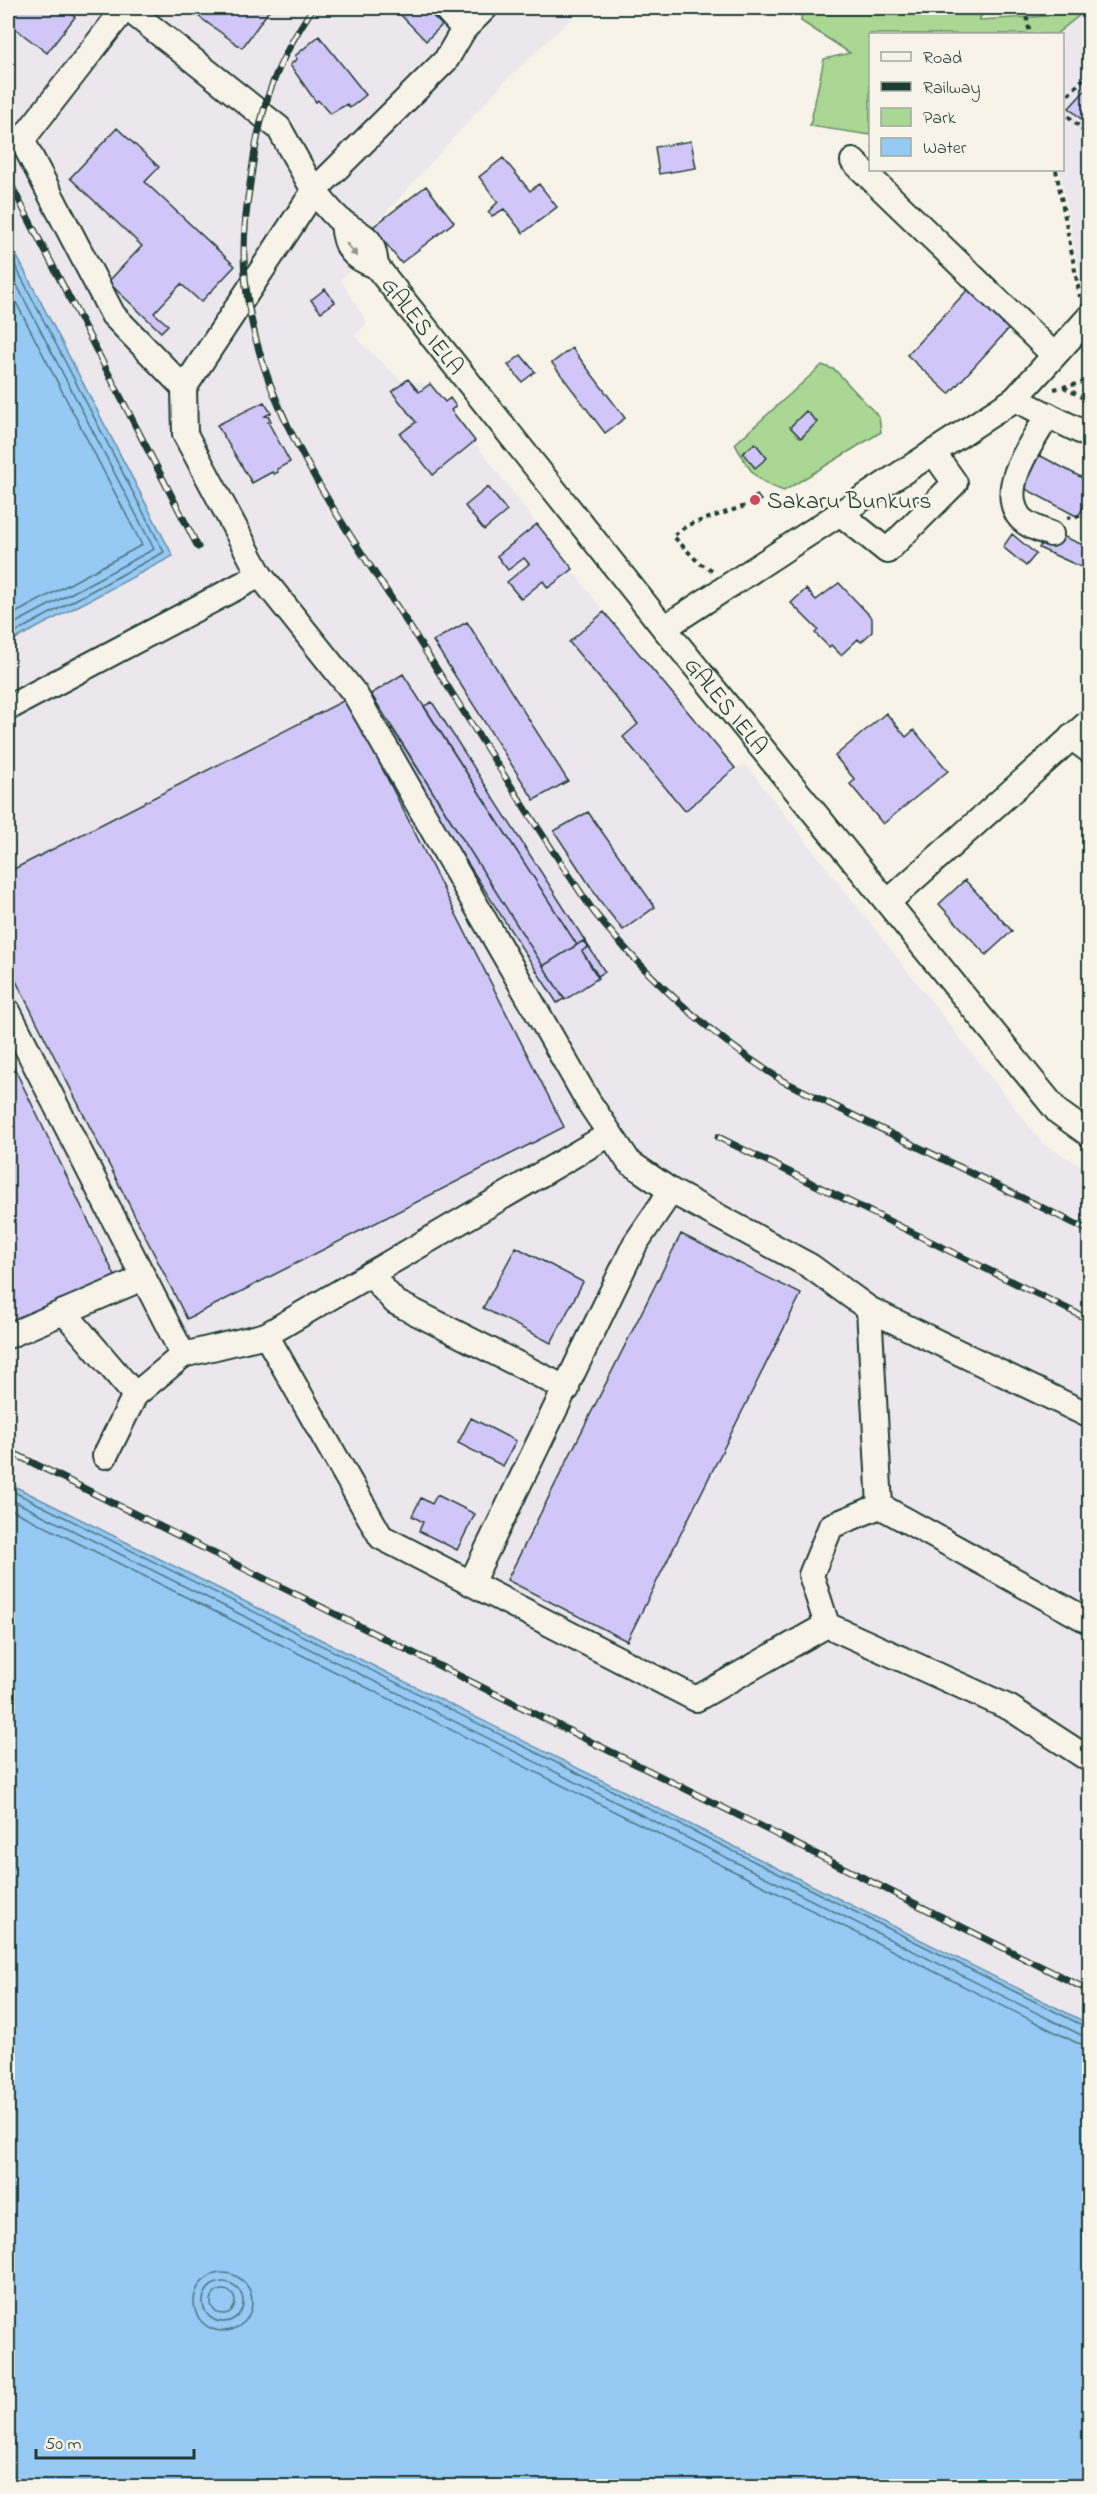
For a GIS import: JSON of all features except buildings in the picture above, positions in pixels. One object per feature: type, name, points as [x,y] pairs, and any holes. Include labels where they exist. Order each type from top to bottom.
[{"type":"street","points":[[184,388],[113,315],[22,140],[126,8],[279,128],[314,191]]},
{"type":"street","points":[[446,8],[464,29]]},
{"type":"street","points":[[485,8],[464,29],[446,60],[314,191],[184,388],[185,434],[261,575],[355,694],[506,962],[588,1101],[630,1162],[671,1191],[810,1266],[869,1309],[1089,1416]]},
{"type":"street","points":[[853,161],[1054,355]]},
{"type":"street","name":"GĀLES IELA","points":[[314,191],[343,223],[345,243],[360,260],[376,266],[664,628],[1058,1112],[1089,1135]]},
{"type":"street","points":[[664,628],[1015,399],[1087,319]]},
{"type":"street","points":[[1015,399],[1089,436]]},
{"type":"street","points":[[1048,415],[1012,485],[1013,504],[1019,517],[1056,525]]},
{"type":"street","points":[[841,514],[887,551],[955,483],[933,452]]},
{"type":"street","points":[[8,708],[261,575]]},
{"type":"street","points":[[888,901],[1080,744],[1089,721]]},
{"type":"street","points":[[8,1011],[183,1355]]},
{"type":"street","points":[[105,1456],[135,1395],[183,1355],[266,1335],[610,1134]]},
{"type":"street","points":[[471,1583],[567,1389],[635,1244],[671,1191]]},
{"type":"street","points":[[370,1274],[395,1302],[567,1389]]},
{"type":"street","points":[[8,1336],[143,1278]]},
{"type":"street","points":[[869,1309],[880,1506]]},
{"type":"street","points":[[64,1312],[135,1395]]},
{"type":"street","points":[[266,1335],[381,1537],[696,1698],[826,1625]]},
{"type":"street","points":[[880,1506],[1089,1622]]},
{"type":"street","points":[[880,1506],[831,1526],[811,1575],[826,1625],[1010,1708],[1089,1760]]},
{"type":"path","points":[[1025,8],[1030,33]]},
{"type":"path","points":[[1064,99],[1089,72]]},
{"type":"path","points":[[1064,112],[1089,137]]},
{"type":"path","points":[[1056,171],[1087,319]]},
{"type":"path","points":[[1063,387],[1089,402]]},
{"type":"path","points":[[1056,525],[1083,515],[1089,501]]},
{"type":"path","points":[[688,525],[750,504]]},
{"type":"shaded area","points":[[8,8],[582,8],[504,82],[373,227],[386,243],[340,279],[367,323],[354,336],[400,380],[430,384],[604,612],[735,768],[746,765],[1043,1144],[1089,1170],[1089,2024],[8,1483],[8,643],[173,556],[8,239]]},
{"type":"shaded area","points":[[1031,8],[1089,8],[1089,284],[1082,286],[1060,171],[1064,171],[1064,33],[1035,33]]},
{"type":"green space","points":[[801,8],[986,8],[979,20],[1048,16],[1057,8],[1071,8],[1081,14],[1057,33],[869,33],[869,135],[810,126],[824,59],[850,53],[801,21]]},
{"type":"green space","points":[[822,365],[835,370],[879,417],[881,432],[784,491],[759,479],[744,461],[735,444]]},
{"type":"water","points":[[8,239],[173,556],[8,643]]},
{"type":"water","points":[[8,1483],[1089,2024],[1089,2486],[8,2486]]},
{"type":"railway","points":[[313,8],[288,49],[264,108],[250,186],[244,253],[249,306],[261,358],[280,408],[303,456],[359,549],[594,912],[658,983],[730,1045],[783,1081],[1090,1231]]},
{"type":"railway","points":[[8,179],[198,547]]},
{"type":"railway","points":[[718,1137],[1090,1320]]},
{"type":"railway","points":[[17,1455],[1090,1991]]},
{"type":"place","name":"Sakaru Bunkurs","points":[[755,500]]}]
